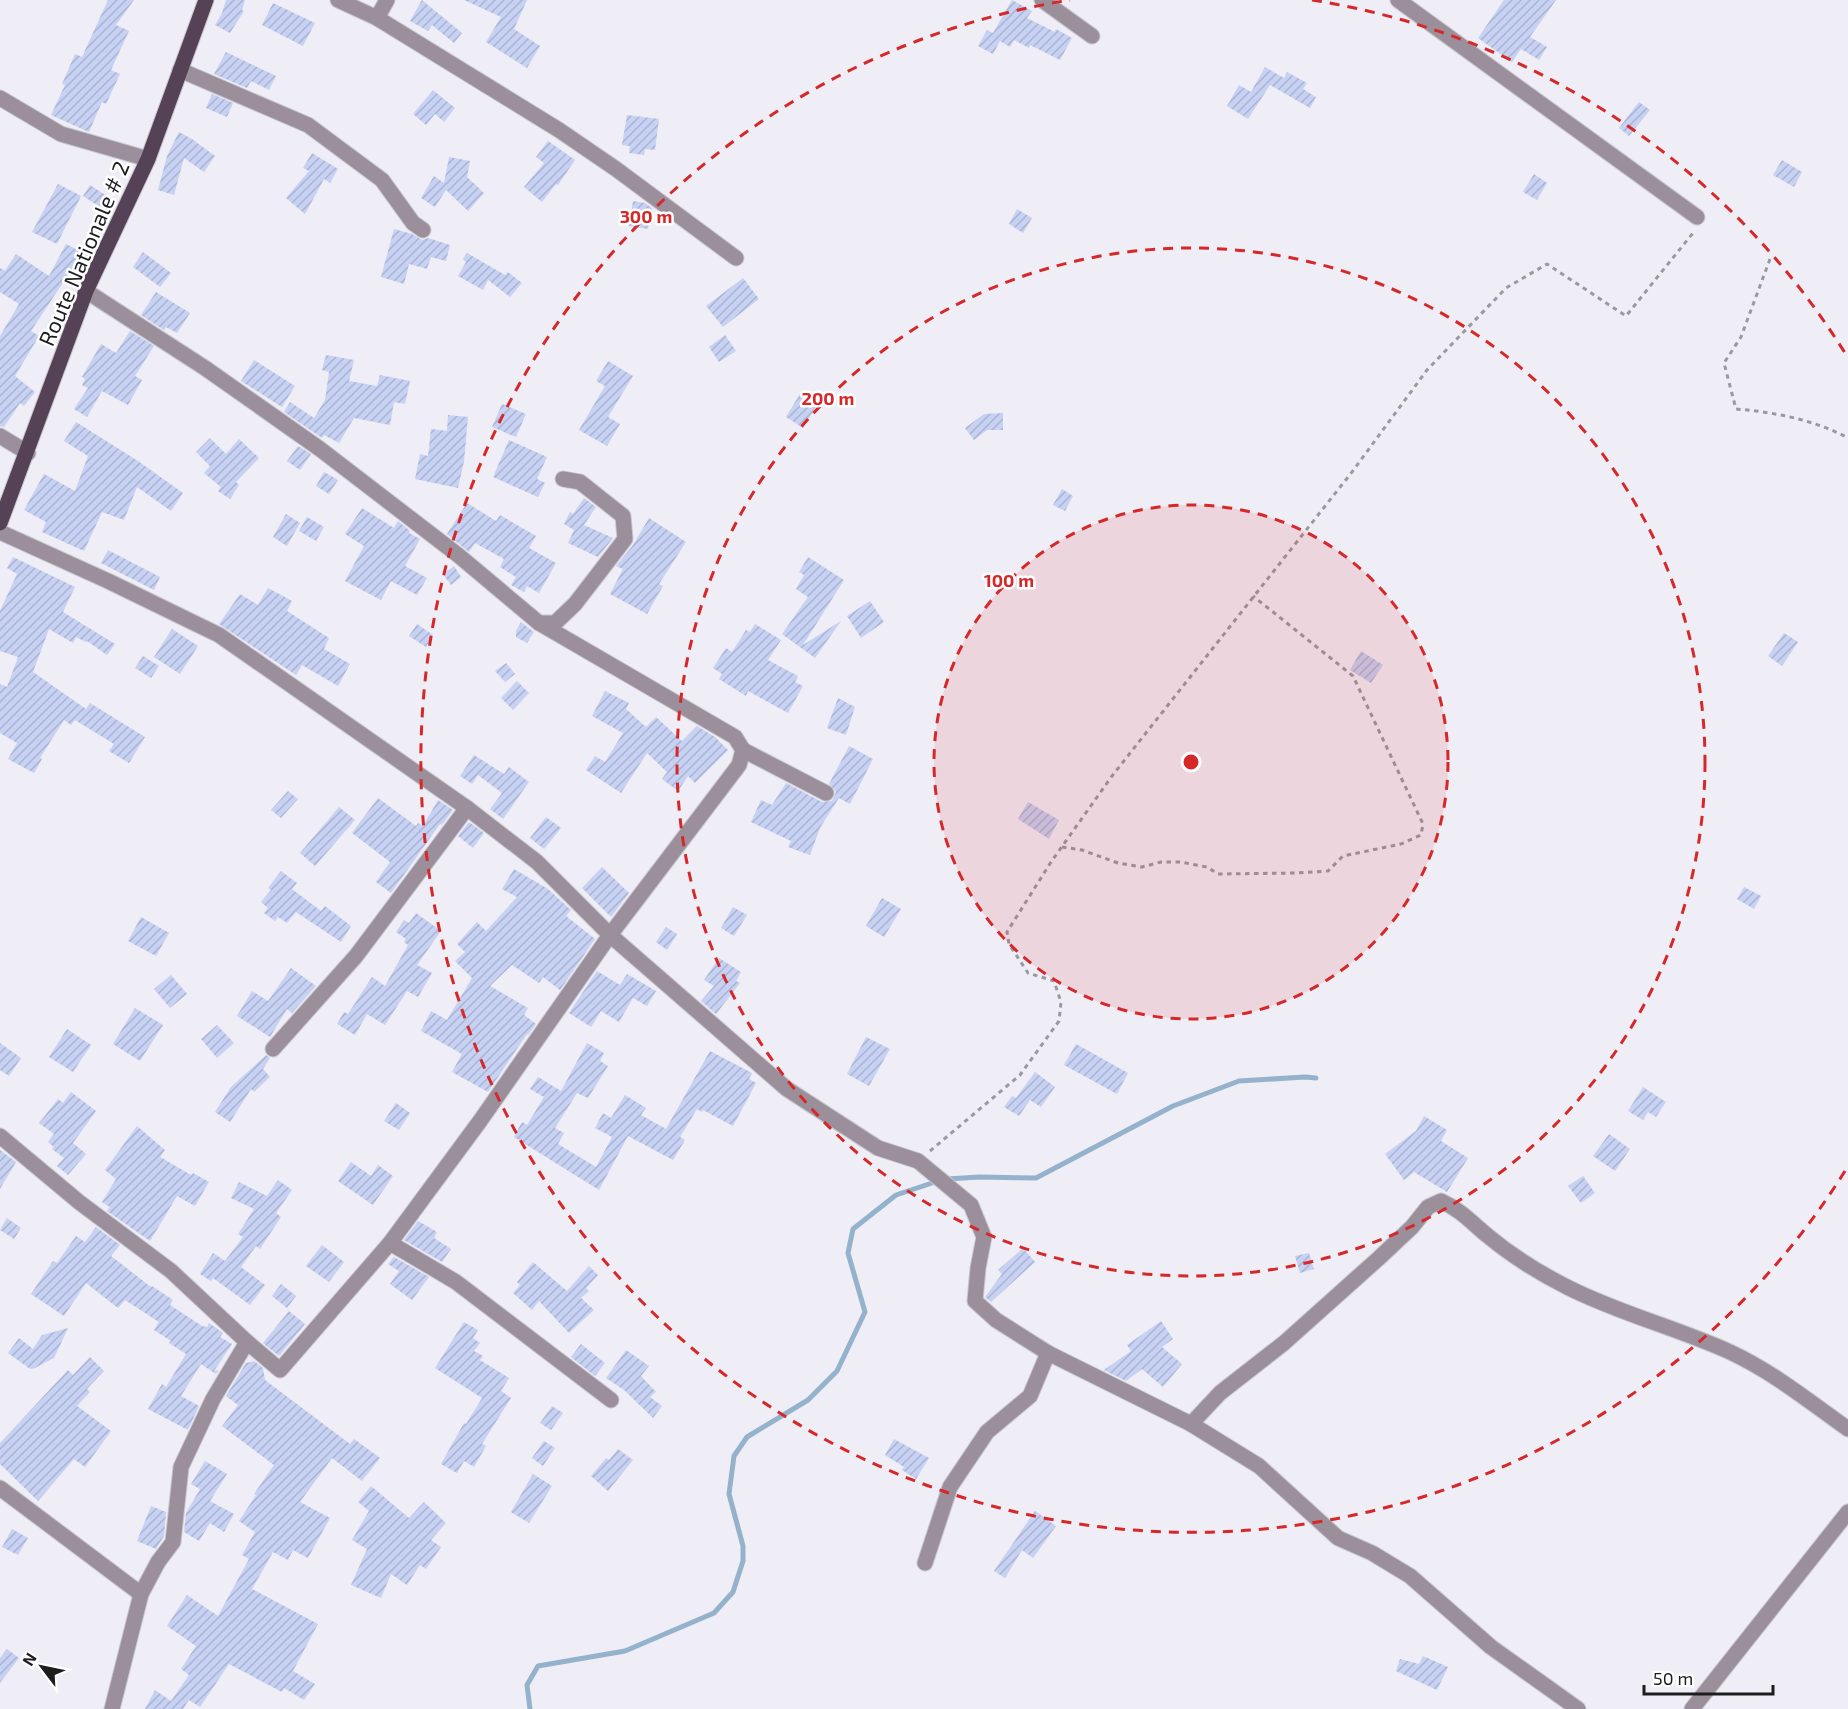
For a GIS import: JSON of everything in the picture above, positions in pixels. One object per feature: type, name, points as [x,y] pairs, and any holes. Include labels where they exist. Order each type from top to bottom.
[{"type":"main road","name":"Route Nationale # 2","points":[[0,523],[28,453],[86,291],[148,159],[206,0]]},
{"type":"street","points":[[338,0],[377,18],[559,130],[736,258]]},
{"type":"street","points":[[377,18],[387,0]]},
{"type":"street","points":[[1042,0],[1092,36]]},
{"type":"street","points":[[1398,0],[1696,217]]},
{"type":"street","points":[[180,70],[308,125],[382,180],[414,224],[423,230]]},
{"type":"street","points":[[0,98],[62,134],[148,159]]},
{"type":"street","points":[[86,291],[205,368],[320,449],[458,555],[539,623],[735,737],[743,750],[826,793]]},
{"type":"street","points":[[0,436],[28,453]]},
{"type":"street","points":[[539,623],[555,623],[575,604],[625,538],[623,516],[580,482],[563,479]]},
{"type":"street","points":[[0,532],[219,635],[467,808],[537,862],[610,936],[787,1089],[878,1148],[918,1161],[970,1205],[984,1237],[975,1301],[996,1320],[1048,1353],[1191,1424],[1259,1466],[1338,1538],[1372,1553],[1410,1575],[1491,1647],[1578,1709]]},
{"type":"street","points":[[0,1136],[79,1202],[171,1271],[280,1370],[390,1243],[473,1131],[610,936],[739,765],[743,750]]},
{"type":"street","points":[[273,1049],[356,956],[467,808]]},
{"type":"street","points":[[1191,1424],[1220,1393],[1284,1343],[1379,1258],[1412,1227],[1428,1207],[1441,1201],[1457,1208],[1499,1244],[1567,1287],[1603,1304],[1673,1328],[1731,1353],[1768,1372],[1848,1429]]},
{"type":"street","points":[[390,1243],[456,1282],[611,1400]]},
{"type":"street","points":[[112,1709],[141,1594],[158,1562],[173,1542],[181,1467],[213,1399],[247,1342]]},
{"type":"street","points":[[925,1563],[950,1487],[987,1432],[1030,1396],[1048,1353]]},
{"type":"street","points":[[0,1488],[141,1594]]},
{"type":"street","points":[[1692,1709],[1848,1512]]},
{"type":"path","points":[[918,1161],[1020,1075],[1059,1021],[1061,1002],[1054,981],[1028,973],[1009,944],[1007,932],[1062,847],[1112,776],[1352,472],[1427,370],[1506,288],[1547,264],[1626,316],[1701,223],[1696,217]]},
{"type":"path","points":[[1770,259],[1741,337],[1724,363],[1736,409],[1790,418],[1831,429],[1848,438]]},
{"type":"path","points":[[1062,847],[1082,850],[1118,863],[1142,867],[1161,862],[1180,862],[1207,867],[1218,874],[1296,873],[1328,871],[1343,856],[1401,843],[1420,836],[1424,825],[1353,676],[1253,596]]},
{"type":"building","points":[[108,0],[134,0],[116,25],[129,31],[111,70],[120,74],[106,104],[102,102],[89,132],[51,115],[65,85],[62,84],[75,54],[82,57]]},
{"type":"building","points":[[226,0],[245,0],[242,10],[244,11],[230,33],[215,25]]},
{"type":"building","points":[[422,0],[462,33],[454,43],[432,25],[428,31],[410,21]]},
{"type":"building","points":[[464,0],[527,0],[514,29],[540,46],[527,68],[486,42],[501,17]]},
{"type":"building","points":[[1012,0],[1032,11],[1027,18],[1072,38],[1060,60],[1014,40],[1010,47],[1000,41],[993,54],[978,46],[987,30],[993,33]]},
{"type":"building","points":[[1504,0],[1556,0],[1530,37],[1547,47],[1539,60],[1521,49],[1512,62],[1478,38]]},
{"type":"building","points":[[273,3],[315,23],[303,46],[262,25]]},
{"type":"building","points":[[226,52],[276,76],[269,90],[251,81],[247,88],[214,74]]},
{"type":"building","points":[[1265,67],[1284,78],[1287,72],[1307,83],[1303,89],[1316,97],[1310,108],[1270,85],[1248,119],[1227,106],[1239,85],[1251,92]]},
{"type":"building","points":[[433,90],[455,108],[444,122],[435,114],[426,125],[413,114]]},
{"type":"building","points":[[212,94],[233,103],[227,117],[206,108]]},
{"type":"building","points":[[1639,102],[1650,110],[1629,136],[1619,128]]},
{"type":"building","points":[[627,115],[659,119],[655,150],[645,149],[644,155],[629,153],[630,146],[622,145]]},
{"type":"building","points":[[179,132],[215,156],[204,172],[184,158],[174,195],[158,190],[167,156]]},
{"type":"building","points":[[548,141],[575,160],[558,185],[556,184],[542,202],[524,187],[544,163],[536,157]]},
{"type":"building","points":[[312,153],[338,169],[330,183],[324,179],[305,214],[286,198],[309,171],[303,168]]},
{"type":"building","points":[[449,157],[470,161],[467,177],[484,193],[468,211],[446,190],[435,207],[421,198],[434,176],[444,183]]},
{"type":"building","points":[[1782,160],[1802,172],[1794,187],[1773,175]]},
{"type":"building","points":[[1534,174],[1547,183],[1537,200],[1523,192]]},
{"type":"building","points":[[58,184],[81,196],[57,244],[32,232]]},
{"type":"building","points":[[90,185],[116,202],[109,213],[83,196]]},
{"type":"building","points":[[633,201],[645,203],[652,208],[648,229],[629,226]]},
{"type":"building","points":[[1017,209],[1032,218],[1023,233],[1009,224]]},
{"type":"building","points":[[394,229],[412,234],[422,240],[428,238],[450,245],[446,261],[431,257],[427,269],[409,264],[404,284],[381,277]]},
{"type":"building","points":[[66,244],[91,257],[84,272],[74,266],[31,331],[39,336],[15,376],[35,392],[24,406],[20,403],[4,427],[0,426],[0,336],[19,304],[0,292],[0,268],[5,271],[16,254],[49,276]]},
{"type":"building","points":[[143,252],[171,273],[160,287],[133,267]]},
{"type":"building","points":[[467,253],[505,275],[508,272],[522,283],[510,297],[488,280],[483,290],[458,276],[466,262],[463,259]]},
{"type":"building","points":[[743,278],[759,299],[723,327],[706,306]]},
{"type":"building","points":[[156,292],[190,313],[177,333],[166,327],[164,330],[141,315]]},
{"type":"building","points":[[130,331],[154,346],[135,376],[142,380],[128,405],[102,391],[87,417],[74,409],[88,388],[82,385],[85,379],[82,377],[101,344],[116,353]]},
{"type":"building","points":[[725,335],[736,351],[719,362],[709,347]]},
{"type":"building","points":[[326,355],[354,360],[349,381],[377,386],[380,375],[410,381],[405,404],[394,402],[390,425],[354,418],[339,443],[324,435],[322,438],[284,412],[290,402],[314,418],[325,400],[329,372],[322,370]]},
{"type":"building","points":[[254,360],[295,386],[282,407],[241,381]]},
{"type":"building","points":[[608,361],[633,376],[608,417],[620,424],[607,446],[579,430],[605,386],[596,381]]},
{"type":"building","points":[[800,394],[817,405],[803,428],[786,417]]},
{"type":"building","points":[[502,404],[526,414],[516,437],[492,427]]},
{"type":"building","points":[[1003,413],[1003,430],[987,430],[974,440],[965,428],[984,414]]},
{"type":"building","points":[[448,415],[468,417],[464,461],[458,488],[415,479],[420,454],[428,456],[431,429],[447,431]]},
{"type":"building","points":[[76,422],[183,493],[171,511],[137,487],[124,520],[102,512],[84,551],[42,532],[46,522],[24,510],[44,474],[75,491],[88,456],[64,441]]},
{"type":"building","points":[[210,438],[226,454],[239,439],[259,458],[236,482],[239,485],[230,499],[218,491],[221,487],[204,473],[210,466],[196,452]]},
{"type":"building","points":[[509,440],[547,457],[537,479],[545,483],[538,497],[493,477]]},
{"type":"building","points":[[298,446],[311,454],[300,470],[287,461]]},
{"type":"building","points":[[324,472],[338,480],[329,494],[316,486]]},
{"type":"building","points":[[1062,489],[1073,496],[1065,511],[1053,505]]},
{"type":"building","points":[[584,498],[596,507],[584,525],[613,538],[598,557],[568,543],[574,530],[564,524],[570,512],[573,514]]},
{"type":"building","points":[[467,503],[496,521],[500,515],[536,536],[529,548],[556,563],[539,593],[527,586],[524,592],[511,585],[516,577],[500,567],[504,559],[475,543],[469,552],[447,534]]},
{"type":"building","points":[[362,508],[394,528],[398,521],[410,531],[409,533],[420,539],[405,566],[427,578],[417,595],[391,581],[381,600],[345,581],[364,546],[345,534]]},
{"type":"building","points":[[286,514],[300,523],[287,546],[273,537]]},
{"type":"building","points":[[307,517],[324,527],[316,541],[299,531]]},
{"type":"building","points":[[649,518],[686,542],[659,584],[663,586],[647,614],[610,594],[623,569],[616,566],[633,545]]},
{"type":"building","points":[[108,550],[160,577],[154,590],[101,563]]},
{"type":"building","points":[[13,557],[75,587],[63,612],[115,644],[107,655],[87,641],[76,637],[73,643],[49,629],[33,672],[86,709],[90,703],[145,737],[129,763],[109,751],[114,744],[75,720],[71,725],[64,720],[40,758],[42,759],[34,773],[8,759],[17,743],[0,733],[0,684],[7,687],[18,657],[0,651],[0,611],[17,574],[7,568]]},
{"type":"building","points":[[808,557],[844,580],[803,645],[841,621],[815,658],[782,634],[808,597],[796,589],[804,575],[799,572]]},
{"type":"building","points":[[454,566],[461,577],[451,585],[443,574]]},
{"type":"building","points":[[268,588],[292,601],[287,611],[329,638],[324,649],[350,664],[338,686],[302,665],[296,675],[219,624],[240,594],[258,605]]},
{"type":"building","points":[[870,601],[884,622],[861,638],[847,616]]},
{"type":"building","points":[[521,622],[534,632],[527,643],[516,637],[516,631]]},
{"type":"building","points":[[417,624],[433,635],[426,647],[409,636]]},
{"type":"building","points":[[755,624],[781,640],[768,660],[798,676],[795,682],[803,686],[788,713],[748,691],[746,696],[719,679],[722,674],[713,668],[726,648],[732,652],[746,630],[750,632]]},
{"type":"building","points":[[172,629],[198,646],[180,674],[154,657]]},
{"type":"building","points":[[1784,633],[1798,642],[1782,666],[1768,656]]},
{"type":"building","points":[[1361,651],[1383,665],[1371,683],[1350,670]]},
{"type":"building","points":[[143,656],[159,666],[151,678],[135,668]]},
{"type":"building","points":[[506,663],[515,674],[505,682],[495,671]]},
{"type":"building","points":[[517,681],[529,693],[513,710],[501,698]]},
{"type":"building","points":[[605,691],[629,703],[626,709],[646,727],[656,717],[682,741],[697,726],[715,737],[728,750],[695,783],[688,776],[678,791],[662,779],[667,772],[647,753],[621,793],[586,770],[595,756],[605,762],[623,733],[592,716]]},
{"type":"building","points":[[838,698],[855,707],[846,735],[827,728]]},
{"type":"building","points":[[849,746],[873,759],[850,804],[839,798],[820,828],[810,855],[788,847],[791,841],[751,822],[761,800],[772,805],[786,783],[822,802],[832,801],[836,792],[829,784]]},
{"type":"building","points":[[474,755],[504,774],[509,767],[529,782],[503,819],[490,809],[502,793],[478,775],[472,784],[460,776]]},
{"type":"building","points":[[288,791],[298,799],[281,818],[271,810]]},
{"type":"building","points":[[378,798],[416,826],[418,823],[423,826],[438,800],[453,810],[442,825],[440,824],[391,893],[376,882],[390,862],[352,833]]},
{"type":"building","points":[[1028,802],[1059,820],[1049,839],[1018,819]]},
{"type":"building","points":[[339,807],[355,820],[315,866],[300,853]]},
{"type":"building","points":[[546,817],[561,828],[544,849],[530,838]]},
{"type":"building","points":[[469,822],[484,833],[473,848],[458,836]]},
{"type":"building","points":[[602,867],[629,893],[611,917],[582,888]]},
{"type":"building","points":[[514,869],[548,889],[571,910],[566,916],[595,939],[560,990],[543,977],[539,983],[512,965],[490,986],[528,1008],[524,1015],[536,1024],[488,1092],[452,1072],[462,1054],[421,1031],[431,1011],[447,1020],[472,978],[455,961],[465,952],[457,944],[477,922],[486,931],[517,897],[502,889]]},
{"type":"building","points":[[281,871],[297,883],[292,889],[321,911],[325,906],[351,926],[341,942],[296,912],[287,923],[278,917],[275,921],[264,913],[268,908],[261,902],[271,890],[268,888]]},
{"type":"building","points":[[1744,887],[1761,896],[1754,909],[1737,899]]},
{"type":"building","points":[[882,898],[901,909],[884,937],[866,926]]},
{"type":"building","points":[[733,907],[747,915],[734,936],[721,928]]},
{"type":"building","points":[[416,913],[441,931],[417,965],[432,973],[418,997],[407,991],[385,1025],[367,1014],[355,1035],[337,1024],[344,1012],[348,1014],[372,977],[385,986],[408,945],[404,942],[406,939],[396,932],[404,920],[409,923]]},
{"type":"building","points":[[141,917],[169,933],[156,956],[128,941]]},
{"type":"building","points":[[666,927],[677,934],[667,950],[656,942]]},
{"type":"building","points":[[719,958],[741,972],[736,981],[740,983],[716,1014],[701,1001],[714,986],[704,980]]},
{"type":"building","points":[[291,968],[316,986],[292,1013],[287,1009],[270,1037],[237,1016],[252,991],[268,1001]]},
{"type":"building","points":[[597,971],[620,985],[627,974],[656,991],[647,1006],[633,998],[619,1022],[601,1011],[591,1027],[569,1013]]},
{"type":"building","points":[[171,975],[187,994],[170,1008],[154,989]]},
{"type":"building","points":[[135,1008],[163,1025],[140,1061],[113,1044]]},
{"type":"building","points":[[217,1025],[234,1043],[217,1058],[201,1039]]},
{"type":"building","points":[[67,1029],[91,1045],[73,1072],[49,1057]]},
{"type":"building","points":[[866,1037],[890,1049],[869,1086],[847,1074]]},
{"type":"building","points":[[0,1043],[21,1058],[9,1076],[0,1070]]},
{"type":"building","points":[[587,1043],[604,1053],[600,1061],[608,1066],[588,1098],[577,1093],[555,1128],[564,1133],[558,1144],[596,1167],[612,1137],[595,1128],[603,1113],[611,1118],[625,1095],[646,1108],[641,1115],[666,1129],[710,1051],[752,1073],[749,1079],[756,1083],[733,1126],[697,1109],[680,1137],[685,1140],[673,1160],[628,1136],[599,1190],[514,1137],[522,1122],[527,1125],[544,1097],[530,1089],[538,1077],[561,1091]]},
{"type":"building","points":[[1076,1044],[1128,1073],[1117,1094],[1064,1065]]},
{"type":"building","points":[[266,1055],[270,1058],[263,1069],[270,1077],[254,1092],[251,1089],[230,1122],[215,1112],[231,1087]]},
{"type":"building","points":[[1035,1072],[1055,1087],[1041,1107],[1030,1100],[1019,1116],[1004,1107],[1012,1096],[1016,1098]]},
{"type":"building","points":[[1643,1087],[1666,1102],[1656,1117],[1648,1112],[1643,1120],[1628,1111]]},
{"type":"building","points":[[71,1092],[96,1111],[73,1143],[86,1154],[68,1175],[57,1166],[64,1158],[52,1149],[54,1147],[48,1142],[54,1134],[39,1123],[58,1099],[63,1103]]},
{"type":"building","points":[[396,1103],[410,1113],[399,1130],[384,1121]]},
{"type":"building","points":[[1424,1116],[1447,1130],[1441,1141],[1468,1158],[1447,1192],[1414,1172],[1404,1180],[1385,1154],[1416,1131]]},
{"type":"building","points":[[137,1126],[165,1150],[160,1157],[191,1175],[193,1173],[209,1182],[195,1206],[177,1196],[150,1241],[107,1211],[110,1207],[102,1202],[116,1179],[105,1170]]},
{"type":"building","points":[[1609,1134],[1630,1149],[1615,1171],[1593,1156]]},
{"type":"building","points":[[0,1150],[16,1162],[0,1189]]},
{"type":"building","points":[[351,1162],[371,1176],[378,1165],[393,1176],[373,1205],[338,1181]]},
{"type":"building","points":[[1583,1176],[1595,1193],[1581,1203],[1568,1186]]},
{"type":"building","points":[[278,1180],[292,1190],[276,1213],[281,1217],[260,1249],[256,1246],[241,1267],[265,1285],[250,1305],[213,1278],[211,1281],[200,1274],[213,1253],[225,1261],[243,1237],[238,1234],[254,1209],[231,1198],[239,1182],[267,1196]]},
{"type":"building","points":[[7,1218],[21,1228],[14,1239],[0,1230]]},
{"type":"building","points":[[418,1221],[437,1232],[434,1238],[451,1249],[442,1262],[404,1240]]},
{"type":"building","points":[[96,1227],[120,1245],[111,1256],[151,1287],[173,1300],[170,1305],[202,1326],[207,1327],[209,1323],[223,1333],[220,1337],[232,1344],[214,1371],[219,1370],[216,1374],[201,1364],[181,1396],[199,1406],[188,1430],[148,1409],[162,1384],[166,1387],[186,1354],[154,1330],[159,1322],[125,1300],[118,1308],[86,1283],[64,1316],[31,1294],[53,1261],[57,1263],[76,1236],[85,1242]]},
{"type":"building","points":[[322,1245],[344,1262],[329,1282],[306,1266]]},
{"type":"building","points":[[1023,1248],[1035,1262],[991,1302],[985,1297],[1002,1274],[998,1270]]},
{"type":"building","points":[[1309,1253],[1314,1269],[1300,1273],[1295,1256]]},
{"type":"building","points":[[394,1257],[429,1277],[412,1300],[390,1284],[399,1271],[388,1264]]},
{"type":"building","points":[[533,1262],[567,1291],[589,1266],[598,1275],[586,1288],[589,1291],[581,1298],[594,1310],[569,1333],[539,1301],[532,1310],[513,1293],[520,1285],[517,1282]]},
{"type":"building","points":[[281,1284],[296,1296],[287,1308],[272,1296]]},
{"type":"building","points":[[289,1311],[305,1324],[279,1356],[263,1343]]},
{"type":"building","points":[[1161,1321],[1173,1339],[1162,1347],[1182,1364],[1163,1387],[1142,1369],[1126,1381],[1104,1370],[1131,1351],[1127,1345]]},
{"type":"building","points":[[464,1322],[478,1330],[473,1338],[480,1343],[474,1351],[483,1356],[480,1360],[509,1378],[501,1391],[511,1398],[482,1444],[486,1446],[474,1467],[464,1461],[457,1473],[441,1464],[464,1423],[466,1424],[482,1398],[435,1368]]},
{"type":"building","points":[[68,1328],[54,1358],[35,1368],[30,1369],[8,1353],[19,1338],[33,1349],[42,1335]]},
{"type":"building","points":[[581,1344],[605,1363],[595,1376],[571,1357]]},
{"type":"building","points":[[626,1350],[649,1366],[641,1376],[656,1392],[650,1397],[662,1406],[653,1418],[624,1390],[606,1378]]},
{"type":"building","points":[[90,1357],[104,1371],[87,1389],[90,1392],[77,1406],[111,1431],[85,1467],[74,1459],[38,1501],[0,1464],[0,1443],[68,1370],[73,1375]]},
{"type":"building","points":[[254,1361],[263,1368],[265,1380],[350,1444],[354,1439],[380,1458],[362,1481],[332,1458],[300,1502],[330,1518],[308,1558],[293,1550],[288,1560],[273,1552],[252,1589],[318,1624],[293,1671],[315,1684],[304,1700],[284,1688],[282,1692],[229,1664],[200,1707],[189,1700],[183,1709],[145,1709],[155,1690],[171,1701],[189,1675],[181,1669],[196,1646],[167,1626],[187,1595],[218,1616],[249,1559],[242,1555],[255,1532],[239,1521],[274,1465],[222,1426],[238,1405],[226,1396],[246,1363]]},
{"type":"building","points":[[552,1406],[563,1413],[551,1430],[540,1423]]},
{"type":"building","points":[[894,1439],[929,1458],[916,1479],[902,1470],[904,1467],[885,1455]]},
{"type":"building","points":[[544,1441],[555,1448],[543,1466],[532,1458]]},
{"type":"building","points":[[618,1449],[633,1460],[608,1491],[591,1476],[606,1458],[609,1460]]},
{"type":"building","points":[[205,1461],[227,1474],[210,1501],[234,1514],[224,1532],[210,1523],[199,1541],[184,1532],[186,1513],[200,1489],[191,1484]]},
{"type":"building","points":[[533,1474],[552,1486],[529,1523],[511,1512]]},
{"type":"building","points":[[371,1486],[409,1518],[424,1502],[446,1523],[431,1540],[441,1547],[426,1569],[420,1565],[407,1585],[391,1574],[381,1598],[351,1585],[367,1549],[352,1540],[369,1511],[358,1502]]},
{"type":"building","points":[[151,1506],[166,1512],[164,1536],[156,1549],[137,1541]]},
{"type":"building","points":[[1035,1511],[1056,1526],[1033,1558],[1022,1550],[1005,1578],[994,1571]]},
{"type":"building","points":[[12,1529],[28,1538],[18,1555],[2,1547]]},
{"type":"building","points":[[7,1649],[19,1658],[0,1683],[0,1658]]},
{"type":"building","points":[[1423,1656],[1448,1667],[1437,1690],[1396,1671],[1400,1659],[1419,1664]]},
{"type":"waterway","points":[[947,1179],[1036,1178],[1173,1106],[1239,1081],[1316,1078]]},
{"type":"waterway","points":[[530,1709],[527,1685],[538,1666],[625,1651],[714,1613],[733,1592],[743,1561],[743,1546],[729,1494],[734,1456],[747,1437],[808,1400],[837,1371],[865,1312],[848,1253],[853,1229],[896,1195],[938,1181]]}]
